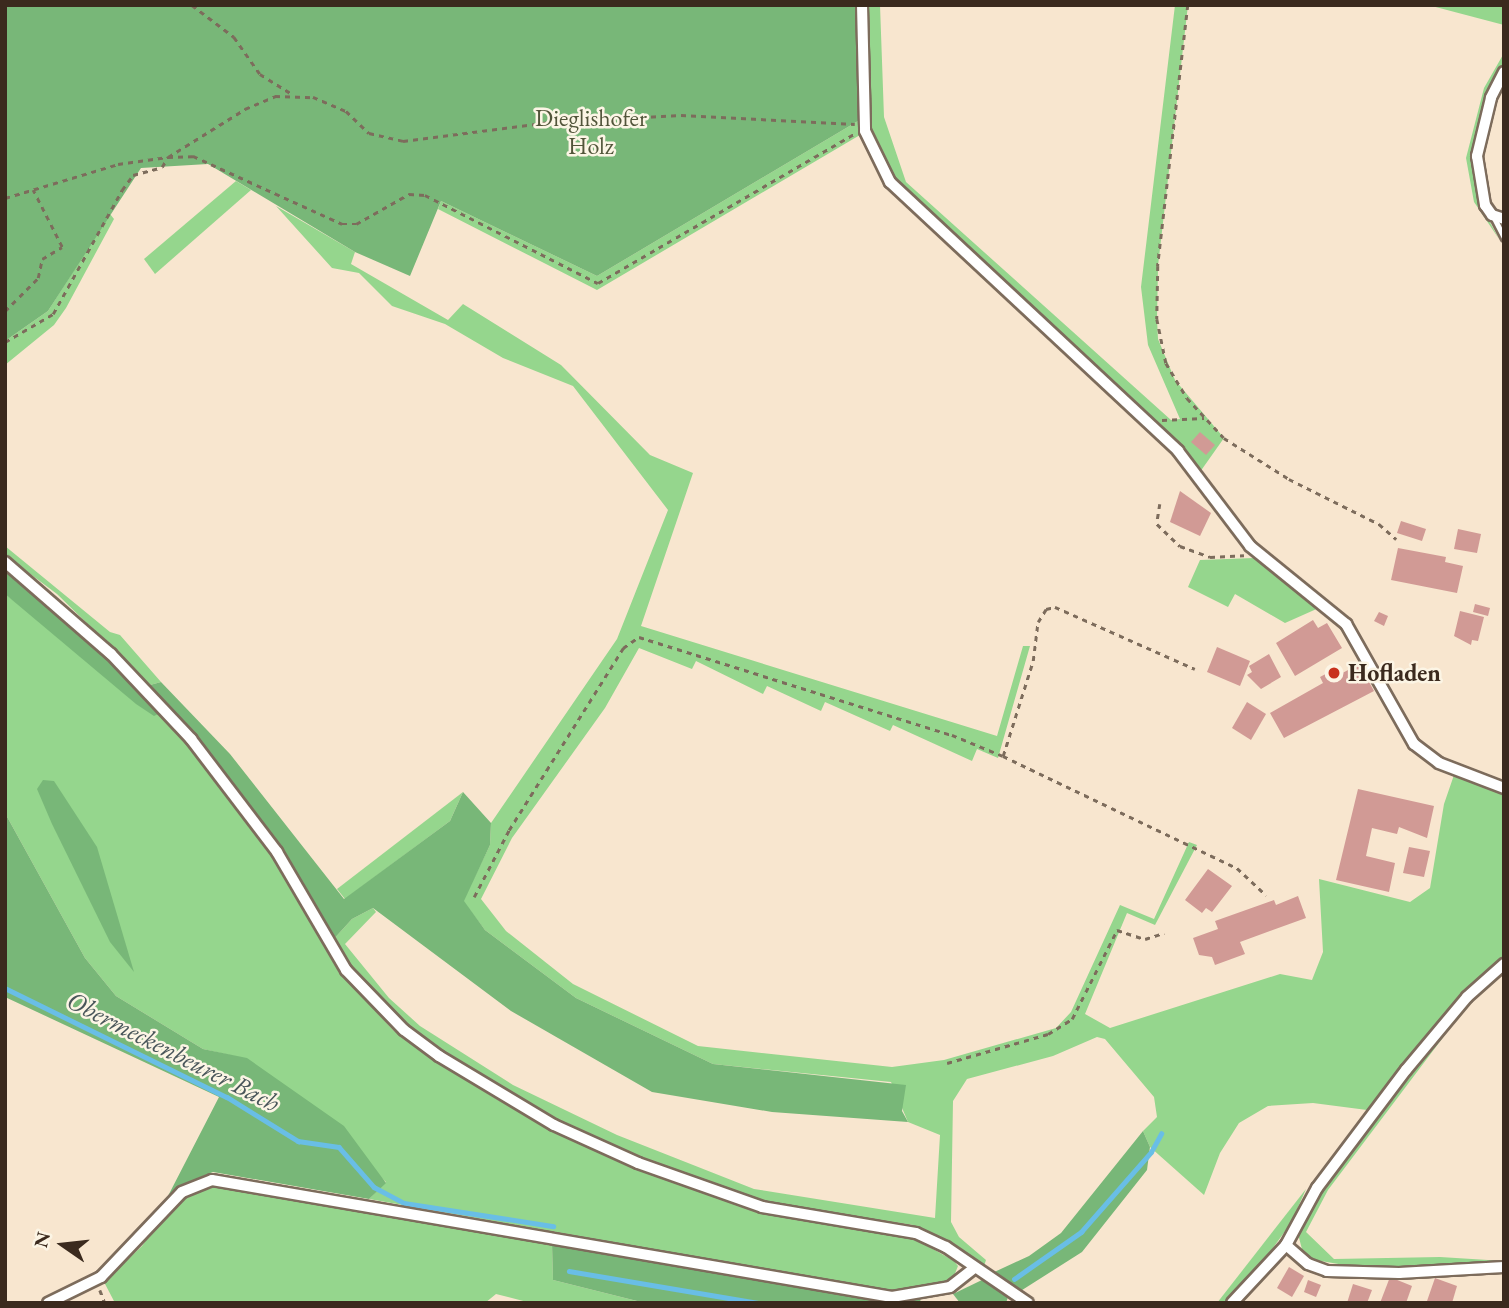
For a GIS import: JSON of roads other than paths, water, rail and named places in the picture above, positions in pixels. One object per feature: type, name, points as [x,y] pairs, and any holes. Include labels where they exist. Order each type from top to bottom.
[{"type":"street","points":[[862,5],[865,128],[880,168],[909,205],[1148,421],[1178,451],[1250,546],[1346,624],[1414,744],[1439,763],[1504,788]]},
{"type":"street","points":[[1504,72],[1491,98],[1477,156],[1480,192],[1492,215],[1504,219]]},
{"type":"street","points":[[5,562],[92,635],[191,739],[277,852],[346,970],[412,1037],[512,1101],[638,1163],[762,1207],[916,1233],[946,1247],[1028,1303]]},
{"type":"street","points":[[1232,1303],[1286,1245],[1317,1188],[1389,1092],[1467,997],[1504,964]]},
{"type":"street","points":[[48,1303],[101,1277],[183,1192],[212,1180],[892,1297],[950,1287],[974,1268]]},
{"type":"street","points":[[1286,1245],[1308,1264],[1327,1271],[1399,1273],[1504,1267]]},
{"type":"lane","points":[[1492,215],[1504,238]]},
{"type":"waterway","name":"Obermeckenbeurer Bach","points":[[5,988],[227,1097],[298,1141],[339,1147],[374,1187],[404,1203],[553,1226]]},
{"type":"waterway","name":"Obermeckenbeurer Bach","points":[[1014,1279],[1081,1232],[1151,1152],[1161,1134]]},
{"type":"waterway","name":"Obermeckenbeurer Bach","points":[[569,1271],[759,1303]]},
{"type":"place","name":"Hofladen","points":[[1334,673]]},
{"type":"park label","name":"Dieglishofer Holz","points":[[591,132]]}]
